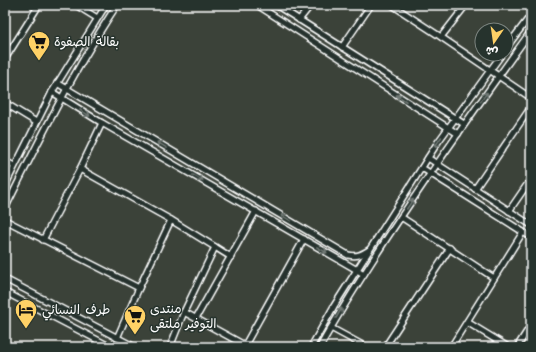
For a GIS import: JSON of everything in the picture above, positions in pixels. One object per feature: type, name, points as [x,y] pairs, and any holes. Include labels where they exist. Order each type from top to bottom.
[{"type":"street","points":[[5,59],[39,5]]},
{"type":"street","points":[[76,5],[97,18]]},
{"type":"street","points":[[5,186],[57,83],[106,5]]},
{"type":"street","points":[[5,208],[67,88],[117,5]]},
{"type":"street","points":[[257,5],[458,134]]},
{"type":"street","points":[[276,5],[464,124]]},
{"type":"street","points":[[300,20],[310,5]]},
{"type":"street","points":[[342,47],[371,5]]},
{"type":"street","points":[[392,5],[531,98]]},
{"type":"street","points":[[441,37],[466,5]]},
{"type":"street","points":[[514,37],[531,15]]},
{"type":"street","points":[[320,347],[364,274],[430,173],[498,76],[529,38],[531,30]]},
{"type":"street","points":[[311,347],[334,306],[428,158],[496,62]]},
{"type":"street","points":[[57,83],[348,255],[362,255],[369,250]]},
{"type":"street","points":[[52,92],[102,123],[364,274]]},
{"type":"street","points":[[5,103],[36,122]]},
{"type":"street","points":[[475,189],[531,107]]},
{"type":"street","points":[[43,240],[102,123]]},
{"type":"street","points":[[428,158],[531,225]]},
{"type":"street","points":[[5,161],[14,166]]},
{"type":"street","points":[[422,168],[531,237]]},
{"type":"street","points":[[80,169],[171,220],[231,257]]},
{"type":"street","points":[[509,211],[531,179]]},
{"type":"street","points":[[196,318],[256,211]]},
{"type":"street","points":[[401,217],[494,278]]},
{"type":"street","points":[[5,220],[140,288]]},
{"type":"street","points":[[117,338],[171,220]]},
{"type":"street","points":[[451,347],[523,232]]},
{"type":"street","points":[[184,312],[246,346],[304,239]]},
{"type":"street","points":[[170,347],[184,312],[215,247]]},
{"type":"street","points":[[385,347],[450,248]]},
{"type":"street","points":[[5,279],[135,347]]},
{"type":"street","points":[[5,292],[110,347]]},
{"type":"street","points":[[467,322],[508,347]]},
{"type":"street","points":[[517,347],[531,324]]},
{"type":"street","points":[[331,328],[366,347]]},
{"type":"street","points":[[95,347],[98,341]]},
{"type":"place","name":"بقالة الصفوة","points":[[39,62]]},
{"type":"place","name":"طرف النسائي","points":[[26,330]]},
{"type":"place","name":"منتدى التوفير ملتقى","points":[[135,336]]}]
